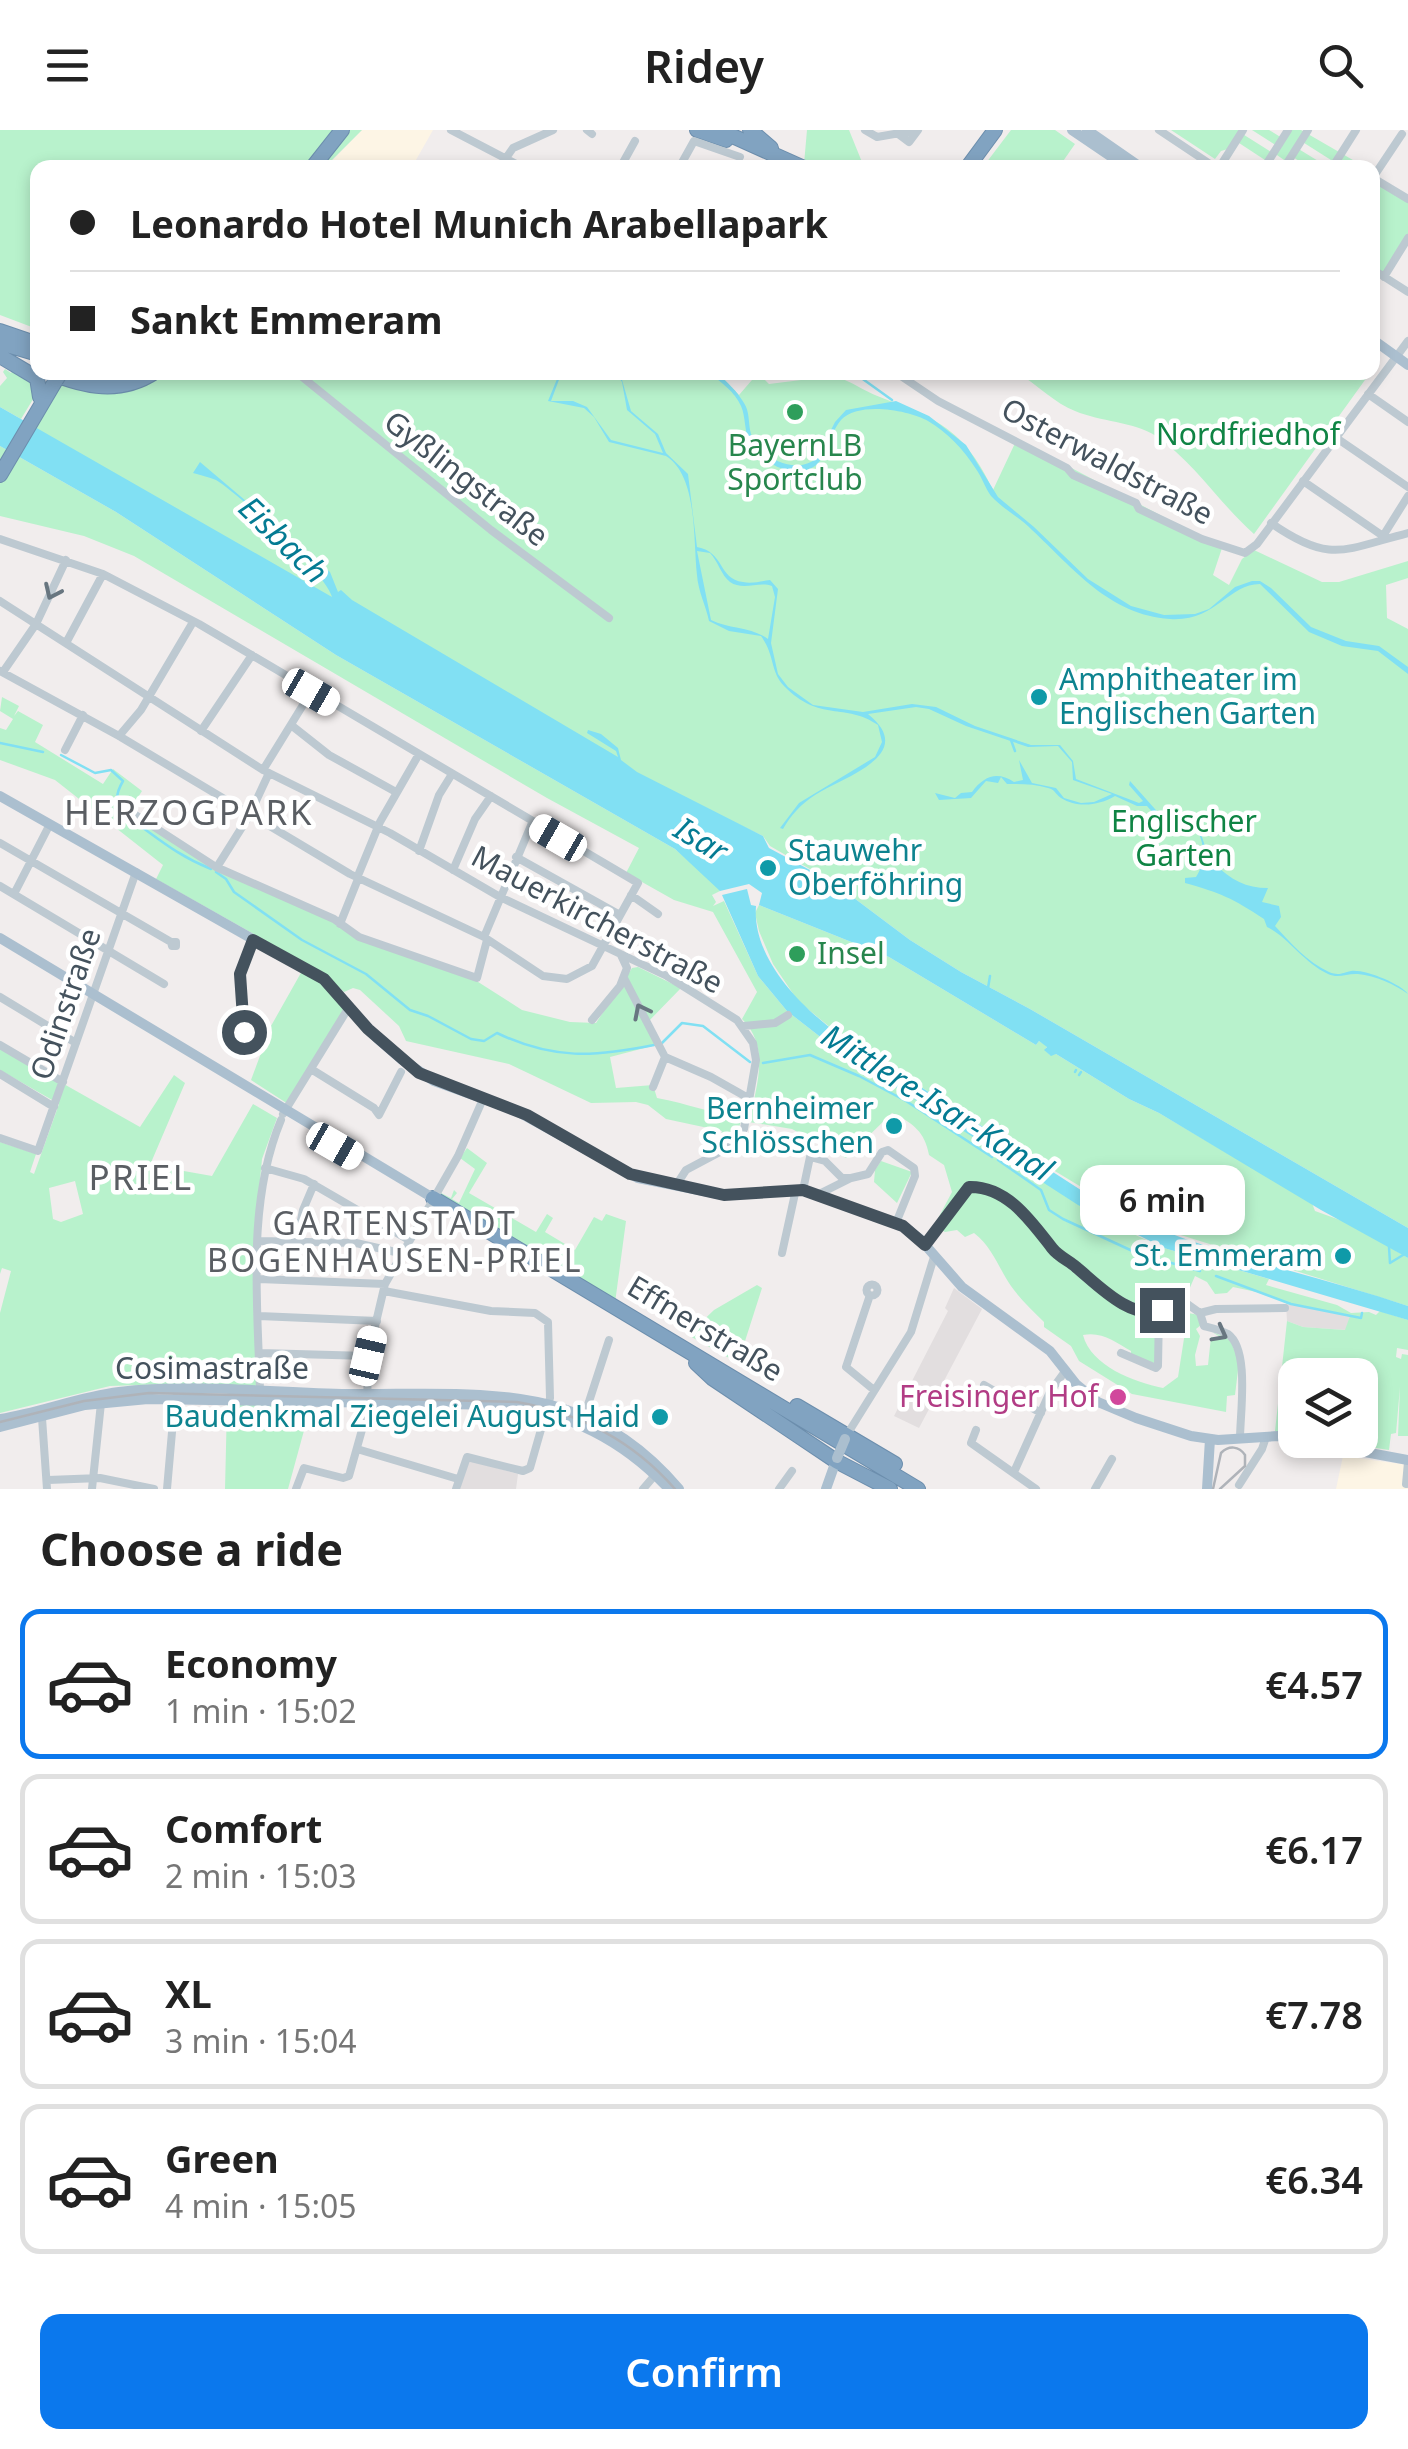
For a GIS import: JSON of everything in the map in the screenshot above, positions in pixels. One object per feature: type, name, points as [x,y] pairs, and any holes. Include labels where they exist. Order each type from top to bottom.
[{"type":"highway","points":[[315,160],[338,130]]},
{"type":"highway","points":[[700,130],[777,157]]},
{"type":"highway","points":[[750,130],[777,157]]},
{"type":"highway","points":[[976,160],[997,130]]},
{"type":"highway","points":[[0,331],[30,351]]},
{"type":"highway","points":[[0,349],[30,354]]},
{"type":"highway","points":[[0,349],[30,373]]},
{"type":"highway","points":[[37,380],[40,400]]},
{"type":"highway","points":[[0,471],[52,380]]},
{"type":"highway","points":[[69,380],[80,384],[126,380]]},
{"type":"highway","points":[[108,380],[115,383]]},
{"type":"highway","name":"Effnerstraße","points":[[432,1200],[906,1489]]},
{"type":"highway","points":[[697,1360],[721,1365],[932,1489]]},
{"type":"highway","points":[[697,1360],[712,1378],[836,1459],[890,1489]]},
{"type":"highway","name":"Effnerstraße","points":[[697,1360],[918,1489]]},
{"type":"main road","points":[[1072,130],[1116,160]]},
{"type":"main road","points":[[1086,130],[1130,160]]},
{"type":"main road","points":[[1380,340],[1402,355],[1408,364]]},
{"type":"main road","points":[[0,796],[324,979],[379,1040],[419,1073],[527,1115],[630,1174],[724,1195],[799,1190],[896,1224],[925,1245],[960,1285],[1050,1351],[1090,1397],[1182,1434],[1210,1439],[1278,1438]]},
{"type":"main road","name":"Effnerstraße","points":[[0,941],[283,1115],[432,1200]]},
{"type":"main road","name":"Effnerstraße","points":[[283,1115],[364,1156],[432,1200]]},
{"type":"main road","name":"Cosimastraße","points":[[0,1419],[101,1394],[502,1398],[584,1416],[634,1445],[679,1489]]},
{"type":"main road","name":"Cosimastraße","points":[[0,1427],[102,1403],[175,1394]]},
{"type":"main road","name":"Cosimastraße","points":[[548,1409],[607,1438],[669,1489]]},
{"type":"main road","points":[[826,1489],[846,1436]]},
{"type":"main road","points":[[1206,1486],[1210,1439]]},
{"type":"main road","points":[[1378,1455],[1388,1457],[1407,1474]]},
{"type":"street","points":[[451,130],[509,160]]},
{"type":"street","points":[[505,158],[519,144],[553,130]]},
{"type":"street","points":[[865,130],[877,136],[917,130]]},
{"type":"street","points":[[1159,130],[1204,160]]},
{"type":"street","points":[[1224,160],[1243,130]]},
{"type":"street","points":[[1269,160],[1288,130]]},
{"type":"street","points":[[1289,160],[1308,130]]},
{"type":"street","points":[[1337,160],[1355,130]]},
{"type":"street","points":[[1380,167],[1402,134]]},
{"type":"street","points":[[684,160],[694,140],[740,157]]},
{"type":"street","points":[[624,160],[635,141]]},
{"type":"street","points":[[1380,182],[1408,200]]},
{"type":"street","points":[[1384,276],[1408,238]]},
{"type":"street","points":[[1380,274],[1408,292]]},
{"type":"street","points":[[1408,341],[1402,355],[1271,524],[1304,545],[1323,550],[1341,550],[1408,533]]},
{"type":"street","name":"Gyßlingstraße","points":[[306,380],[491,530],[609,618]]},
{"type":"street","name":"Osterwaldstraße","points":[[910,380],[938,401],[1074,475],[1229,550],[1250,550],[1271,524]]},
{"type":"street","points":[[1368,394],[1408,422]]},
{"type":"street","points":[[1335,437],[1408,486]]},
{"type":"street","points":[[1303,481],[1384,537]]},
{"type":"street","points":[[1384,537],[1408,496]]},
{"type":"street","points":[[0,539],[66,560],[103,574],[194,622],[638,883],[597,960],[586,972],[561,980],[543,976],[485,938],[358,878],[120,736],[1,672],[36,624],[66,560]]},
{"type":"street","points":[[66,643],[103,574]]},
{"type":"street","name":"Mauerkircherstraße","points":[[0,602],[266,772],[419,850],[500,897],[692,989],[744,1026],[755,1051],[750,1099],[738,1140],[723,1153],[686,1170],[677,1184]]},
{"type":"street","points":[[120,736],[194,622]]},
{"type":"street","points":[[201,731],[252,655]]},
{"type":"street","points":[[218,867],[249,816],[266,772],[311,692]]},
{"type":"street","points":[[65,750],[84,716]]},
{"type":"street","points":[[290,725],[330,755],[396,792]]},
{"type":"street","points":[[340,924],[378,829],[418,754]]},
{"type":"street","points":[[419,850],[439,795],[452,774]]},
{"type":"street","points":[[452,870],[475,819],[491,796]]},
{"type":"street","points":[[130,812],[218,867],[340,924],[359,937],[477,978],[485,938],[532,823]]},
{"type":"street","points":[[14,894],[50,824]]},
{"type":"street","points":[[0,843],[171,942]]},
{"type":"street","points":[[516,857],[620,915]]},
{"type":"street","name":"Odinstraße","points":[[0,1138],[38,1151],[136,872]]},
{"type":"street","points":[[0,886],[164,984]]},
{"type":"street","points":[[631,895],[658,914]]},
{"type":"street","points":[[247,1044],[240,974],[253,940]]},
{"type":"street","points":[[622,954],[626,973],[664,1057],[711,1076],[750,1099]]},
{"type":"street","points":[[592,1020],[638,962]]},
{"type":"street","points":[[0,997],[76,1043]]},
{"type":"street","points":[[260,1396],[258,1278],[265,1168],[283,1115],[349,1007]]},
{"type":"street","points":[[744,1026],[775,1022],[788,1015]]},
{"type":"street","points":[[0,1045],[63,1082]]},
{"type":"street","points":[[653,1086],[664,1057]]},
{"type":"street","points":[[311,1070],[374,1108],[379,1115],[402,1072]]},
{"type":"street","points":[[0,1074],[54,1107]]},
{"type":"street","points":[[296,1489],[304,1468],[347,1478],[368,1398],[368,1356],[384,1288],[464,1146],[483,1098]]},
{"type":"street","points":[[782,1253],[812,1158],[828,1163],[842,1178],[868,1174],[882,1152],[888,1150],[909,1162],[915,1176],[896,1224]]},
{"type":"street","points":[[265,1168],[314,1184],[408,1240]]},
{"type":"street","points":[[819,1194],[850,1178]]},
{"type":"street","points":[[297,1241],[303,1210],[314,1184]]},
{"type":"street","points":[[925,1245],[969,1187],[994,1191],[1020,1211],[1053,1250],[1099,1289],[1141,1310],[1159,1311],[1186,1303],[1200,1313],[1204,1326],[1225,1333],[1235,1342],[1241,1373],[1240,1439]]},
{"type":"street","points":[[259,1240],[370,1245],[400,1254]]},
{"type":"street","points":[[846,1436],[912,1332],[934,1257]]},
{"type":"street","points":[[258,1278],[384,1288],[468,1308],[541,1316],[550,1329],[548,1409],[528,1470],[467,1457],[457,1484],[357,1450]]},
{"type":"street","points":[[870,1295],[846,1367],[874,1390]]},
{"type":"street","points":[[1200,1313],[1216,1308],[1285,1308]]},
{"type":"street","points":[[1121,1353],[1158,1366],[1159,1311]]},
{"type":"street","points":[[259,1316],[376,1321]]},
{"type":"street","points":[[584,1416],[609,1340]]},
{"type":"street","points":[[260,1353],[368,1356]]},
{"type":"street","points":[[1014,1472],[1066,1370]]},
{"type":"street","points":[[984,1385],[1041,1413]]},
{"type":"street","points":[[167,1489],[175,1394]]},
{"type":"street","points":[[92,1489],[102,1403]]},
{"type":"street","points":[[42,1418],[47,1484],[95,1478],[154,1489]]},
{"type":"street","points":[[976,1430],[972,1443],[1036,1489]]},
{"type":"street","points":[[1239,1485],[1266,1437]]},
{"type":"street","points":[[1095,1489],[1112,1459]]},
{"type":"street","points":[[780,1489],[792,1471]]},
{"type":"street","points":[[644,1489],[655,1475]]},
{"type":"shaded area","points":[[362,130],[433,130],[416,160],[333,160]]},
{"type":"shaded area","points":[[954,1288],[982,1309],[919,1428],[894,1416],[948,1311],[945,1308]]},
{"type":"shaded area","points":[[1286,1303],[1351,1316],[1346,1330],[1303,1327],[1287,1321]]},
{"type":"shaded area","points":[[1343,1458],[1408,1465],[1408,1489],[1336,1489]]},
{"type":"shaded area","points":[[468,1460],[518,1474],[516,1489],[460,1489]]},
{"type":"green space","points":[[0,130],[362,130],[332,160],[30,160],[30,326],[0,315]]},
{"type":"green space","points":[[807,130],[849,130],[861,160],[804,160]]},
{"type":"green space","points":[[1011,130],[1055,130],[1075,144],[1064,160],[988,160]]},
{"type":"green space","points":[[1171,130],[1240,130],[1228,149],[1215,159]]},
{"type":"green space","points":[[1252,130],[1269,130],[1282,138],[1285,130],[1301,130],[1353,160],[1331,160],[1301,141],[1297,148],[1317,160],[1291,156],[1284,160],[1274,153],[1265,160],[1236,141],[1241,133],[1273,153],[1277,146]]},
{"type":"green space","points":[[1380,179],[1408,202],[1408,234],[1383,274]]},
{"type":"green space","points":[[14,368],[33,380],[35,396],[21,419],[0,407],[0,386],[7,378],[3,372],[5,369],[11,373]]},
{"type":"green space","name":"Englischer Garten","points":[[61,380],[725,380],[739,395],[752,380],[769,384],[845,380],[922,414],[950,431],[973,455],[993,490],[1017,439],[1222,548],[1213,575],[1229,585],[1242,559],[1254,550],[1322,582],[1339,582],[1408,561],[1408,578],[1386,585],[1387,618],[1408,629],[1408,1228],[961,972],[910,940],[834,883],[770,846],[763,836],[634,774],[32,429]]},
{"type":"green space","name":"Nordfriedhof","points":[[1027,380],[1365,380],[1254,534],[1156,436],[1137,427],[1085,415]]},
{"type":"green space","points":[[0,446],[116,512],[336,655],[675,849],[719,888],[712,895],[716,902],[713,906],[724,901],[758,976],[787,1011],[832,1046],[1105,1221],[1164,1248],[1269,1279],[1266,1285],[1337,1305],[1351,1313],[1376,1315],[1380,1311],[1408,1320],[1408,1350],[1397,1348],[1396,1357],[1408,1355],[1408,1436],[1398,1436],[1400,1387],[1396,1433],[1391,1434],[1389,1450],[1378,1448],[1378,1358],[1283,1358],[1287,1321],[1303,1327],[1345,1330],[1350,1316],[1233,1287],[1227,1293],[1215,1294],[1207,1282],[1195,1276],[1185,1299],[1160,1306],[1157,1364],[1131,1356],[1131,1351],[1108,1338],[1083,1335],[1104,1364],[1139,1382],[1163,1388],[1178,1377],[1188,1313],[1199,1315],[1196,1366],[1208,1365],[1211,1337],[1222,1338],[1212,1332],[1230,1339],[1239,1362],[1235,1395],[1227,1396],[1226,1412],[1132,1394],[1079,1361],[1071,1346],[1044,1327],[1044,1322],[1015,1291],[981,1239],[974,1233],[965,1237],[957,1230],[945,1232],[934,1226],[952,1192],[944,1165],[929,1155],[921,1134],[912,1125],[892,1113],[846,1158],[792,1129],[749,1122],[759,1055],[751,1030],[742,1019],[757,992],[713,912],[674,900],[626,873],[639,848],[134,556],[84,536],[0,516]]},
{"type":"green space","points":[[2,697],[19,706],[14,716],[18,711],[43,725],[35,742],[103,784],[113,769],[142,791],[128,813],[224,874],[333,920],[359,938],[475,980],[522,1010],[570,1022],[596,1023],[632,968],[638,967],[681,988],[646,1024],[656,1045],[610,1057],[616,1088],[653,1085],[657,1098],[743,1116],[735,1138],[711,1154],[708,1150],[718,1143],[722,1131],[666,1119],[648,1105],[636,1102],[591,1103],[509,1064],[406,1041],[399,1026],[360,990],[344,992],[325,974],[156,879],[163,865],[55,780],[0,760],[0,728],[6,730],[13,719],[0,711]]},
{"type":"green space","points":[[759,905],[889,957],[1036,1045],[1039,1041],[1047,1046],[1045,1050],[1050,1055],[1056,1054],[1312,1203],[1315,1211],[1351,1224],[1408,1258],[1408,1306],[1139,1222],[1002,1139],[837,1033],[798,1001],[773,964],[759,931],[755,913]]},
{"type":"green space","points":[[302,971],[322,982],[345,1011],[288,1104],[251,1080],[271,1026]]},
{"type":"green space","points":[[0,1048],[140,1127],[174,1075],[185,1083],[150,1165],[212,1176],[253,1104],[277,1118],[262,1159],[258,1201],[257,1387],[110,1386],[0,1413],[0,1313],[11,1271],[2,1268],[0,1274],[0,1142],[36,1154],[30,1172],[34,1174],[59,1104],[0,1070]],"holes":[[[75,1181],[83,1214],[61,1222],[53,1219],[49,1188]]]},
{"type":"green space","points":[[467,1148],[487,1163],[469,1193],[536,1232],[547,1214],[553,1218],[545,1232],[575,1250],[594,1217],[602,1221],[606,1214],[626,1221],[615,1303],[441,1199],[439,1192],[451,1198],[454,1190],[457,1193],[452,1199],[459,1203],[475,1169],[460,1158]]},
{"type":"green space","points":[[881,1161],[912,1172],[897,1203],[874,1182]]},
{"type":"green space","points":[[757,1285],[762,1288],[738,1363],[688,1335],[714,1310]]},
{"type":"green space","points":[[227,1405],[311,1405],[288,1489],[225,1489]]},
{"type":"water","points":[[557,380],[551,401],[573,401],[587,407],[611,440],[663,453],[655,434],[627,410],[622,380],[631,411],[658,434],[666,453],[688,474],[697,547],[706,550],[712,554],[735,580],[770,580],[778,589],[771,643],[778,674],[788,687],[813,705],[863,712],[912,704],[936,707],[975,726],[1031,745],[1060,745],[1073,761],[1076,779],[1139,803],[1143,801],[1129,785],[1130,781],[1163,818],[1176,822],[1165,821],[1147,806],[1115,796],[1095,804],[1081,804],[1061,798],[1051,789],[1007,784],[1001,777],[1014,782],[1023,780],[1019,760],[1032,783],[1056,788],[1064,798],[1094,802],[1112,794],[1073,780],[1072,762],[1058,746],[1028,747],[916,707],[868,714],[882,729],[885,741],[881,753],[858,772],[810,798],[780,828],[799,803],[875,757],[882,742],[878,725],[854,714],[821,709],[809,704],[797,697],[780,680],[761,636],[729,631],[709,621],[698,581],[694,527],[684,478],[666,456],[609,442],[584,408],[548,401]],"holes":[[[697,551],[710,553],[724,576],[740,586],[772,586],[775,597],[768,639],[711,620]]]},
{"type":"water","points":[[717,380],[724,380],[746,406],[756,443],[770,457],[789,465],[817,458],[835,422],[846,410],[896,401],[929,416],[966,445],[998,497],[1088,579],[1131,606],[1164,615],[1195,614],[1209,609],[1235,587],[1260,581],[1311,627],[1346,641],[1379,646],[1408,667],[1408,674],[1378,651],[1342,646],[1309,632],[1260,584],[1239,590],[1210,609],[1199,615],[1186,618],[1148,616],[1128,609],[1078,574],[996,501],[961,448],[920,417],[884,409],[849,414],[841,420],[813,467],[793,471],[781,468],[753,448],[743,410]]},
{"type":"water","name":"Isar","points":[[0,407],[332,597],[315,571],[261,517],[216,480],[193,473],[200,462],[330,572],[338,592],[341,590],[618,757],[616,751],[587,733],[588,730],[601,734],[618,748],[621,760],[637,772],[763,836],[769,848],[834,883],[910,940],[961,972],[1408,1228],[1408,1258],[1056,1054],[1051,1056],[1039,1041],[1036,1045],[889,957],[759,905],[762,893],[749,884],[720,891],[675,849],[336,655],[116,512],[0,446]]},
{"type":"water","points":[[991,777],[1001,777],[998,783],[986,781],[971,798],[939,800],[935,793],[955,798],[972,792]]},
{"type":"water","points":[[1188,817],[1197,822],[1211,864],[1239,882],[1268,888],[1262,902],[1279,906],[1281,917],[1275,926],[1314,963],[1335,974],[1357,971],[1373,975],[1408,994],[1371,977],[1328,974],[1267,927],[1264,919],[1253,912],[1226,897],[1185,883],[1185,878],[1196,877],[1200,870],[1203,850],[1193,822],[1178,821]]},
{"type":"water","name":"Mittlere-Isar-Kanal","points":[[747,889],[751,905],[756,906],[757,925],[770,961],[794,994],[837,1033],[1101,1203],[1213,1248],[1408,1306],[1408,1320],[1164,1248],[1078,1205],[832,1046],[787,1011],[758,976],[722,895]]},
{"type":"waterway","points":[[864,380],[892,400]]},
{"type":"waterway","points":[[1011,740],[1015,751]]},
{"type":"waterway","points":[[0,743],[43,752]]},
{"type":"waterway","points":[[61,755],[95,773],[111,770],[123,781],[117,798],[124,814]]},
{"type":"waterway","points":[[129,818],[177,852],[211,869]]},
{"type":"waterway","points":[[216,872],[234,892],[302,940],[366,974],[410,1010],[471,1039],[484,1041],[497,1033],[537,1048],[574,1054],[654,1045]]},
{"type":"waterway","points":[[988,988],[990,976]]},
{"type":"waterway","points":[[662,1043],[682,1023],[703,1026],[750,1062]]},
{"type":"waterway","name":"Mittlere-Isar-Kanal","points":[[763,1063],[810,1055],[906,1101],[992,1157]]},
{"type":"waterway","name":"Mittlere-Isar-Kanal","points":[[998,1160],[1041,1190],[1049,1210],[1063,1219],[1139,1254],[1200,1271]]},
{"type":"waterway","points":[[1389,1247],[1390,1263],[1403,1255]]},
{"type":"waterway","points":[[1216,1276],[1291,1304],[1361,1318],[1362,1313]]},
{"type":"tram line","points":[[0,1422],[84,1401],[149,1393],[517,1402],[562,1413],[604,1431],[641,1456],[675,1489]]},
{"type":"tram line","points":[[1213,1489],[1221,1453],[1237,1448],[1245,1455],[1245,1466],[1220,1489]]},
{"type":"place","name":"BayernLB Sportclub","points":[[795,412]]},
{"type":"place","name":"Amphitheater im Englischen Garten","points":[[1039,697]]},
{"type":"place","name":"Stauwehr Oberföhring","points":[[768,868]]},
{"type":"place","name":"Insel","points":[[797,954]]},
{"type":"place","name":"Bernheimer Schlösschen","points":[[894,1126]]},
{"type":"place","name":"St. Emmeram","points":[[1343,1256]]},
{"type":"place","name":"Freisinger Hof","points":[[1118,1397]]},
{"type":"place","name":"Baudenkmal Ziegelei August Haid","points":[[660,1417]]},
{"type":"district","name":"HERZOGPARK","points":[[189,813]]},
{"type":"district","name":"PRIEL","points":[[141,1178]]},
{"type":"district","name":"GARTENSTADT BOGENHAUSEN-PRIEL","points":[[395,1242]]},
{"type":"route","points":[[244,1032],[240,974],[253,940],[324,979],[368,1029],[419,1073],[527,1115],[638,1178],[724,1195],[803,1190],[903,1226],[925,1245],[969,1187],[994,1191],[1020,1211],[1053,1250],[1099,1289],[1141,1310],[1162,1310]]},
{"type":"water label","name":"Eisbach","points":[[283,540]]}]
